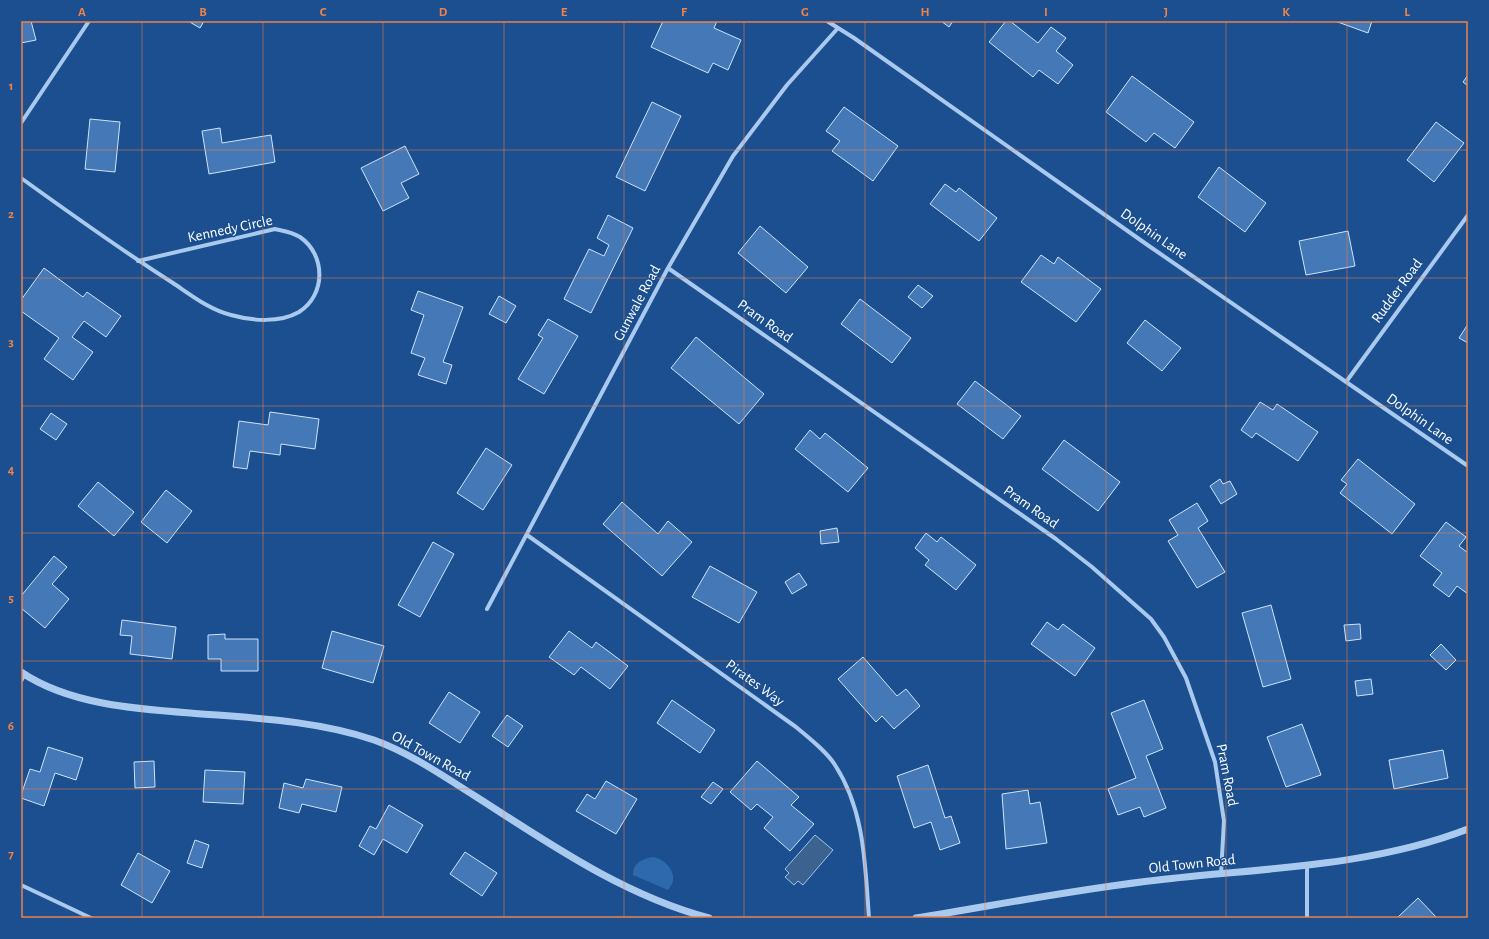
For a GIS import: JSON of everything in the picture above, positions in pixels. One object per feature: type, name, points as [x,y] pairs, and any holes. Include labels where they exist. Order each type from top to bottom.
[{"type":"street","points":[[21,122],[88,21]]},
{"type":"street","name":"Dolphin Lane","points":[[827,21],[1468,466]]},
{"type":"street","name":"Gunwale Road","points":[[487,609],[668,268],[733,156],[787,85],[838,28]]},
{"type":"street","name":"Kennedy Circle","points":[[21,178],[138,261],[214,309],[230,315],[255,319],[281,318],[299,311],[313,298],[319,280],[318,261],[308,245],[293,233],[275,229],[138,261]]},
{"type":"street","name":"Rudder Road","points":[[1346,382],[1468,216]]},
{"type":"street","name":"Pram Road","points":[[668,268],[1056,539],[1098,571],[1150,619],[1164,637],[1186,678],[1215,762],[1224,821],[1222,874]]},
{"type":"street","name":"Pirates Way","points":[[527,535],[796,727],[835,764],[853,801],[861,828],[869,918]]},
{"type":"street","name":"Old Town Road","points":[[22,676],[57,690],[102,703],[155,711],[262,719],[316,726],[374,740],[414,759],[595,871],[675,907],[709,918]]},
{"type":"street","name":"Old Town Road","points":[[916,918],[1106,886],[1307,865],[1381,854],[1468,829]]},
{"type":"street","points":[[1306,918],[1307,865]]},
{"type":"street","points":[[21,885],[91,918]]},
{"type":"shaded area","points":[[815,835],[833,850],[803,885],[798,881],[794,885],[785,877],[789,873],[785,869]]},
{"type":"shaded area","points":[[654,857],[664,862],[671,870],[673,880],[668,890],[633,875],[634,867],[639,862]]},
{"type":"building","points":[[21,21],[31,21],[36,40],[21,43]]},
{"type":"building","points":[[188,21],[204,21],[200,28]]},
{"type":"building","points":[[663,21],[717,21],[714,28],[741,40],[728,70],[713,63],[708,73],[651,47]]},
{"type":"building","points":[[941,21],[953,21],[949,27]]},
{"type":"building","points":[[1006,21],[1010,21],[1038,43],[1051,27],[1066,38],[1056,51],[1073,65],[1058,84],[1039,70],[1033,77],[989,42]]},
{"type":"building","points":[[1335,21],[1372,21],[1368,33]]},
{"type":"building","points":[[1468,75],[1468,86],[1463,82]]},
{"type":"building","points":[[1132,76],[1194,122],[1175,148],[1154,133],[1146,142],[1106,112]]},
{"type":"building","points":[[652,102],[681,116],[645,191],[616,177]]},
{"type":"building","points":[[844,107],[898,146],[873,181],[832,151],[840,141],[826,131]]},
{"type":"building","points":[[90,119],[120,122],[115,172],[85,169]]},
{"type":"building","points":[[1436,122],[1464,143],[1434,182],[1407,160]]},
{"type":"building","points":[[220,128],[222,143],[271,135],[275,162],[209,174],[202,131]]},
{"type":"building","points":[[405,146],[419,174],[401,183],[409,198],[383,211],[361,168]]},
{"type":"building","points":[[1219,167],[1266,203],[1245,232],[1198,197]]},
{"type":"building","points":[[945,184],[956,192],[959,188],[997,218],[979,241],[930,204]]},
{"type":"building","points":[[608,215],[633,228],[591,313],[564,299],[589,249],[604,256],[609,245],[597,238]]},
{"type":"building","points":[[760,226],[808,267],[786,293],[738,253]]},
{"type":"building","points":[[1348,231],[1355,266],[1306,275],[1299,241]]},
{"type":"building","points":[[1041,255],[1054,264],[1058,257],[1101,289],[1076,322],[1021,282]]},
{"type":"building","points":[[44,268],[83,297],[87,292],[121,316],[106,337],[84,321],[72,337],[93,352],[73,380],[44,359],[59,338],[21,311],[21,300]]},
{"type":"building","points":[[918,285],[933,296],[922,308],[908,297]]},
{"type":"building","points":[[418,291],[463,307],[443,362],[452,365],[446,384],[418,375],[425,358],[411,353],[424,315],[411,310]]},
{"type":"building","points":[[499,296],[516,306],[506,323],[489,314]]},
{"type":"building","points":[[860,299],[911,338],[892,363],[841,324]]},
{"type":"building","points":[[548,319],[578,336],[544,394],[518,379],[543,338],[538,335]]},
{"type":"building","points":[[1145,320],[1181,348],[1162,371],[1127,343]]},
{"type":"building","points":[[1468,324],[1468,343],[1459,338]]},
{"type":"building","points":[[696,337],[764,394],[739,424],[671,368]]},
{"type":"building","points":[[975,381],[1021,416],[1003,439],[957,404]]},
{"type":"building","points":[[1260,402],[1273,410],[1277,404],[1318,432],[1298,461],[1256,433],[1252,438],[1241,430]]},
{"type":"building","points":[[270,412],[319,419],[315,449],[281,444],[280,455],[250,451],[247,469],[233,467],[239,421],[268,425]]},
{"type":"building","points":[[51,413],[67,424],[56,440],[40,429]]},
{"type":"building","points":[[810,430],[820,439],[825,433],[868,468],[848,492],[795,449]]},
{"type":"building","points":[[1064,440],[1120,482],[1098,511],[1042,469]]},
{"type":"building","points":[[486,448],[512,465],[483,510],[457,493]]},
{"type":"building","points":[[1358,459],[1415,504],[1392,534],[1340,493],[1347,484],[1341,480]]},
{"type":"building","points":[[1220,479],[1223,484],[1230,481],[1237,494],[1221,504],[1210,486]]},
{"type":"building","points":[[98,482],[134,512],[114,536],[78,506]]},
{"type":"building","points":[[166,490],[192,511],[167,543],[141,522]]},
{"type":"building","points":[[622,502],[658,534],[668,521],[692,542],[662,576],[603,524]]},
{"type":"building","points":[[1197,503],[1208,521],[1198,528],[1225,572],[1197,588],[1168,541],[1178,535],[1169,520]]},
{"type":"building","points":[[1446,522],[1466,537],[1459,546],[1468,553],[1468,594],[1457,586],[1449,597],[1433,585],[1442,573],[1420,556]]},
{"type":"building","points":[[837,528],[839,542],[821,544],[820,531]]},
{"type":"building","points":[[926,533],[937,542],[941,537],[976,565],[956,590],[925,565],[929,560],[915,548]]},
{"type":"building","points":[[433,542],[454,554],[420,617],[398,605]]},
{"type":"building","points":[[54,556],[67,567],[52,584],[69,599],[45,628],[21,608],[21,596]]},
{"type":"building","points":[[710,566],[757,592],[739,623],[692,597]]},
{"type":"building","points":[[799,573],[807,585],[792,594],[785,582]]},
{"type":"building","points":[[1271,605],[1291,679],[1263,687],[1242,613]]},
{"type":"building","points":[[122,620],[176,627],[172,659],[130,654],[132,636],[120,635]]},
{"type":"building","points":[[1047,622],[1058,630],[1063,624],[1095,648],[1075,676],[1031,644]]},
{"type":"building","points":[[1360,624],[1361,639],[1346,641],[1344,625]]},
{"type":"building","points":[[332,631],[384,646],[373,683],[322,668]]},
{"type":"building","points":[[569,631],[592,648],[596,642],[628,666],[610,689],[581,667],[574,675],[549,657]]},
{"type":"building","points":[[225,634],[225,639],[258,639],[258,671],[221,671],[221,659],[208,659],[208,635]]},
{"type":"building","points":[[1441,644],[1456,660],[1446,670],[1430,655]]},
{"type":"building","points":[[863,657],[897,696],[906,689],[920,706],[894,729],[882,716],[876,722],[838,679]]},
{"type":"building","points":[[1371,679],[1373,694],[1357,696],[1355,681]]},
{"type":"building","points":[[449,692],[480,712],[460,743],[429,723]]},
{"type":"building","points":[[672,700],[715,730],[700,753],[657,723]]},
{"type":"building","points":[[1144,700],[1163,749],[1146,756],[1166,808],[1144,817],[1140,807],[1118,815],[1108,789],[1136,778],[1111,713]]},
{"type":"building","points":[[507,715],[523,726],[508,747],[492,736]]},
{"type":"building","points":[[1302,724],[1321,775],[1286,787],[1267,737]]},
{"type":"building","points":[[48,747],[83,758],[76,780],[55,773],[44,806],[21,798],[21,795],[30,769],[40,772]]},
{"type":"building","points":[[1443,750],[1448,778],[1394,789],[1389,760]]},
{"type":"building","points":[[154,761],[155,787],[135,788],[134,762]]},
{"type":"building","points":[[757,761],[799,797],[791,805],[814,824],[790,851],[764,828],[773,817],[757,804],[751,810],[730,792]]},
{"type":"building","points":[[928,765],[945,818],[951,816],[960,843],[940,850],[931,822],[914,828],[897,776]]},
{"type":"building","points":[[205,770],[245,772],[243,804],[203,802]]},
{"type":"building","points":[[306,779],[342,787],[336,812],[302,804],[299,813],[279,808],[284,783],[303,788]]},
{"type":"building","points":[[606,781],[637,799],[616,834],[576,811],[587,794],[595,799]]},
{"type":"building","points":[[713,782],[723,789],[711,804],[701,797]]},
{"type":"building","points":[[1028,790],[1030,804],[1040,802],[1047,843],[1006,849],[1002,794]]},
{"type":"building","points":[[389,805],[423,825],[407,853],[383,839],[374,855],[359,846],[370,826],[376,829]]},
{"type":"building","points":[[195,840],[209,845],[202,868],[187,863]]},
{"type":"building","points":[[465,852],[497,873],[482,896],[450,874]]},
{"type":"building","points":[[138,853],[170,871],[152,903],[121,885]]},
{"type":"building","points":[[1418,898],[1437,918],[1397,918]]}]
